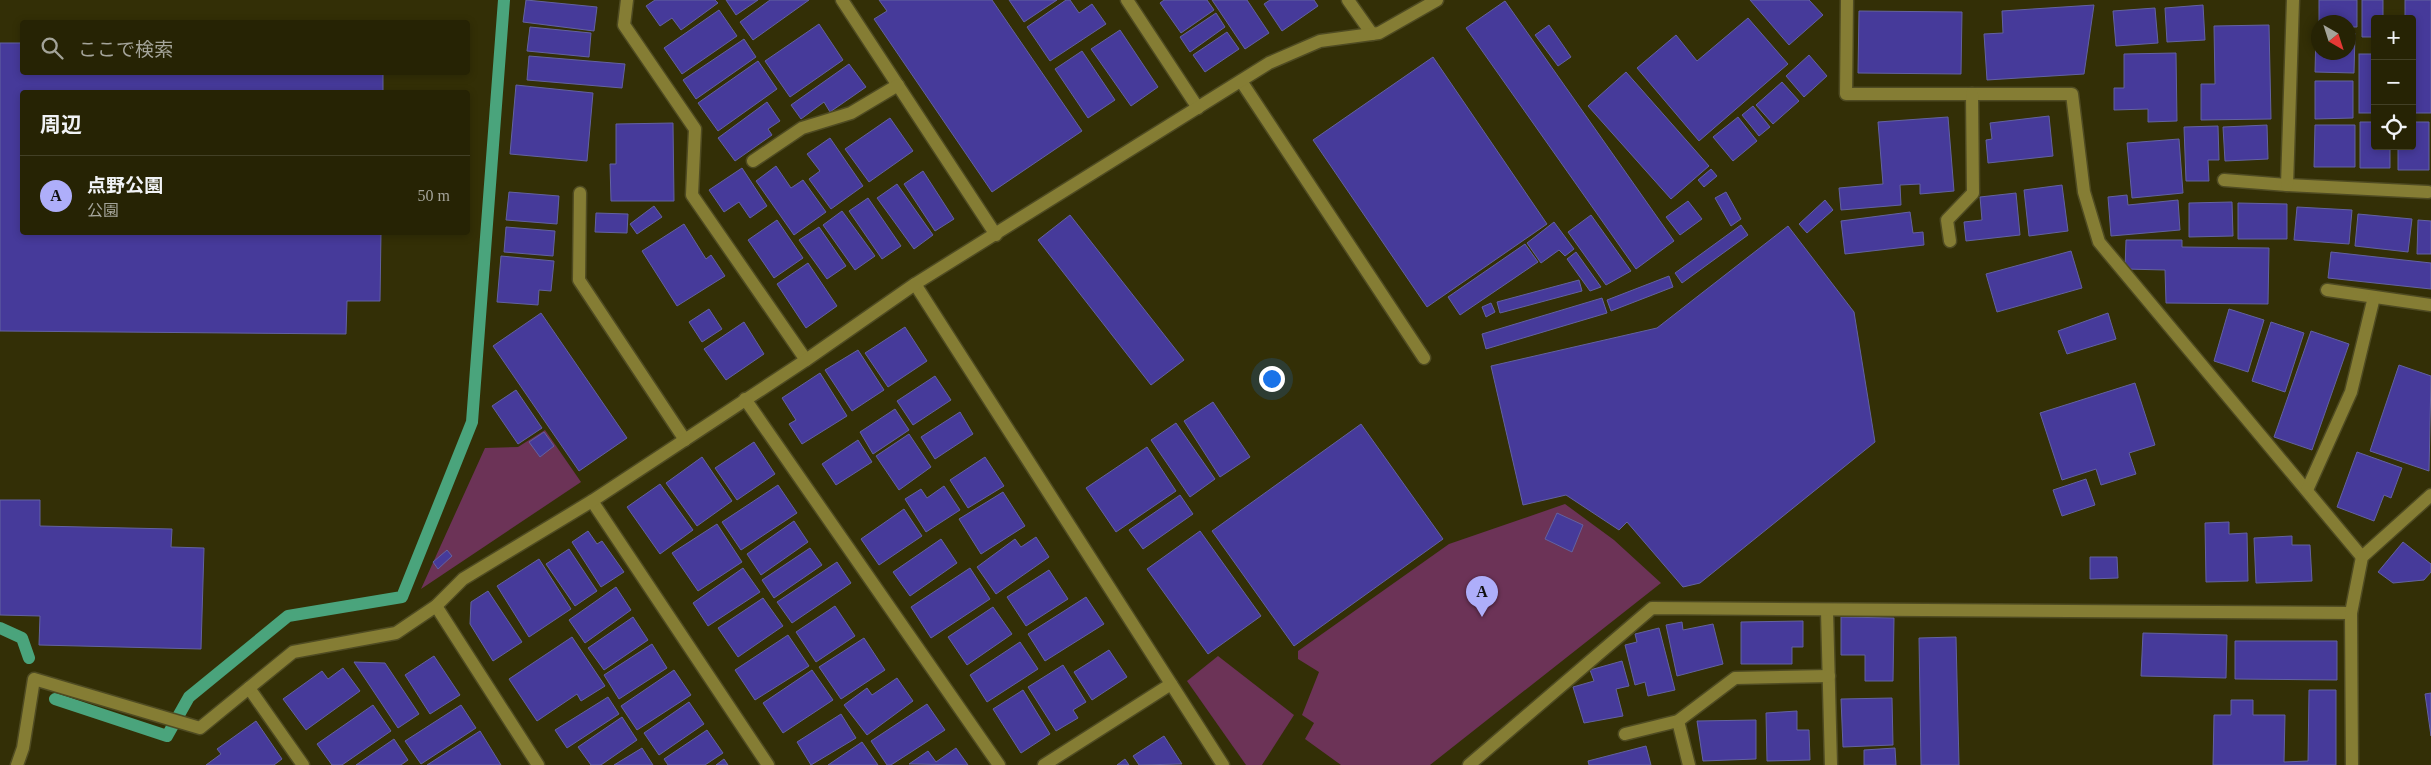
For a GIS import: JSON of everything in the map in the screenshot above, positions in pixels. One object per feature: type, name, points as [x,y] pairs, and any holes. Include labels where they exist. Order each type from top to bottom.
[{"type":"street","points":[[627,0],[624,25],[695,129],[692,195],[806,360]]},
{"type":"street","points":[[842,0],[996,235]]},
{"type":"street","points":[[1127,0],[1198,108]]},
{"type":"street","points":[[1348,0],[1372,34]]},
{"type":"street","points":[[17,765],[23,748],[34,679],[200,728],[293,652],[396,633],[436,606],[464,579],[592,501],[806,360],[915,284],[1270,63],[1320,41],[1379,33],[1436,0]]},
{"type":"street","points":[[1847,0],[1846,94],[2072,94],[2084,192],[2099,242],[2362,557]]},
{"type":"street","points":[[2286,186],[2293,0]]},
{"type":"street","points":[[1241,81],[1424,358]]},
{"type":"street","points":[[753,161],[802,128],[851,113],[898,85]]},
{"type":"street","points":[[1950,241],[1947,220],[1973,193],[1972,94]]},
{"type":"street","points":[[2224,180],[2286,186],[2428,192]]},
{"type":"street","points":[[580,193],[579,280],[685,440]]},
{"type":"street","points":[[915,284],[1222,765]]},
{"type":"street","points":[[2327,290],[2431,305]]},
{"type":"street","points":[[2307,490],[2351,392],[2374,297]]},
{"type":"street","points":[[745,399],[999,765]]},
{"type":"street","points":[[2352,765],[2351,613],[2362,557],[2431,495]]},
{"type":"street","points":[[592,501],[768,765]]},
{"type":"street","points":[[436,606],[538,765]]},
{"type":"street","points":[[1469,765],[1652,608],[1827,611],[1932,609],[2351,613]]},
{"type":"street","points":[[1827,611],[1831,765]]},
{"type":"street","points":[[1625,734],[1678,721],[1735,678],[1829,676]]},
{"type":"street","points":[[1044,765],[1171,684]]},
{"type":"street","points":[[249,688],[302,765]]},
{"type":"street","points":[[1678,721],[1689,765]]},
{"type":"shaded area","points":[[545,430],[581,482],[421,589],[485,448],[518,447]]},
{"type":"shaded area","points":[[1565,504],[1614,540],[1661,583],[1430,765],[1341,765],[1305,739],[1314,723],[1302,715],[1319,672],[1298,659],[1298,651],[1449,544]]},
{"type":"shaded area","points":[[1218,656],[1294,715],[1262,765],[1246,765],[1187,681]]},
{"type":"building","points":[[526,0],[597,7],[594,31],[523,22]]},
{"type":"building","points":[[655,0],[715,0],[718,3],[681,30],[672,18],[660,26],[646,6]]},
{"type":"building","points":[[726,0],[758,0],[736,15]]},
{"type":"building","points":[[770,0],[809,0],[753,40],[740,22]]},
{"type":"building","points":[[879,0],[992,0],[1082,131],[992,192],[874,19],[887,11]]},
{"type":"building","points":[[1009,0],[1057,0],[1024,22]]},
{"type":"building","points":[[1066,0],[1070,0],[1079,13],[1092,4],[1106,24],[1050,61],[1027,27]]},
{"type":"building","points":[[1164,0],[1207,0],[1214,10],[1181,33],[1160,3]]},
{"type":"building","points":[[1212,0],[1247,0],[1269,33],[1245,49]]},
{"type":"building","points":[[1270,0],[1314,0],[1318,6],[1282,31],[1264,4]]},
{"type":"building","points":[[1750,0],[1809,0],[1823,15],[1789,45]]},
{"type":"building","points":[[2319,0],[2357,0],[2357,27],[2356,15],[2319,15]]},
{"type":"building","points":[[2362,0],[2383,0],[2383,15],[2371,15],[2371,37],[2362,37]]},
{"type":"building","points":[[2405,0],[2431,0],[2431,113],[2416,113],[2416,15],[2405,15]]},
{"type":"building","points":[[1505,1],[1674,241],[1636,269],[1466,28]]},
{"type":"building","points":[[2094,5],[2084,74],[1987,80],[1984,34],[2003,33],[2002,11]]},
{"type":"building","points":[[2203,5],[2205,40],[2167,42],[2165,8]]},
{"type":"building","points":[[2155,8],[2158,43],[2116,46],[2113,11]]},
{"type":"building","points":[[719,10],[737,36],[682,74],[664,48]]},
{"type":"building","points":[[1859,11],[1962,12],[1961,74],[1858,73]]},
{"type":"building","points":[[1216,13],[1225,27],[1190,52],[1180,37]]},
{"type":"building","points":[[1748,18],[1788,64],[1699,141],[1637,68],[1676,35],[1697,61]]},
{"type":"building","points":[[819,24],[843,60],[790,97],[765,61]]},
{"type":"building","points":[[1549,25],[1571,57],[1558,66],[1535,35]]},
{"type":"building","points":[[2269,25],[2271,119],[2201,120],[2201,84],[2215,84],[2214,26]]},
{"type":"building","points":[[530,27],[591,33],[589,57],[527,51]]},
{"type":"building","points":[[1120,30],[1158,87],[1131,106],[1091,49]]},
{"type":"building","points":[[1227,32],[1239,49],[1205,72],[1193,55]]},
{"type":"building","points":[[744,39],[756,57],[696,99],[683,80]]},
{"type":"building","points":[[0,43],[20,43],[20,75],[383,75],[383,90],[20,90],[20,235],[381,235],[380,301],[347,301],[346,334],[0,331]]},
{"type":"building","points":[[1082,51],[1115,100],[1088,118],[1055,69]]},
{"type":"building","points":[[2176,53],[2177,121],[2148,122],[2148,109],[2114,110],[2114,88],[2124,88],[2124,54]]},
{"type":"building","points":[[2359,54],[2371,54],[2371,113],[2359,113]]},
{"type":"building","points":[[1809,55],[1827,76],[1804,97],[1786,76]]},
{"type":"building","points":[[529,56],[625,64],[622,88],[527,80]]},
{"type":"building","points":[[1433,57],[1547,224],[1427,307],[1313,140]]},
{"type":"building","points":[[2315,60],[2354,60],[2354,73],[2315,72]]},
{"type":"building","points":[[758,61],[777,89],[718,131],[698,103]]},
{"type":"building","points":[[849,64],[866,87],[830,112],[824,102],[801,119],[791,105]]},
{"type":"building","points":[[1626,72],[1709,166],[1671,199],[1588,106]]},
{"type":"building","points":[[2315,81],[2353,81],[2353,118],[2315,119]]},
{"type":"building","points":[[1782,82],[1799,101],[1773,124],[1756,105]]},
{"type":"building","points":[[516,85],[593,93],[587,161],[510,154]]},
{"type":"building","points":[[767,102],[780,121],[768,129],[772,135],[735,161],[718,138]]},
{"type":"building","points":[[1753,106],[1770,127],[1759,136],[1742,115]]},
{"type":"building","points":[[2049,116],[2053,156],[1988,163],[1986,140],[1992,139],[1990,123]]},
{"type":"building","points":[[1738,117],[1757,141],[1733,161],[1713,137]]},
{"type":"building","points":[[1948,117],[1954,191],[1920,194],[1920,184],[1900,185],[1901,205],[1841,210],[1839,188],[1883,184],[1878,122]]},
{"type":"building","points":[[890,118],[913,151],[869,182],[845,149]]},
{"type":"building","points":[[2360,122],[2371,122],[2371,150],[2390,150],[2390,168],[2360,168]]},
{"type":"building","points":[[2416,122],[2429,122],[2429,170],[2398,170],[2398,150],[2416,150]]},
{"type":"building","points":[[673,123],[674,201],[611,201],[610,164],[616,164],[616,124]]},
{"type":"building","points":[[2267,125],[2268,159],[2225,161],[2223,127]]},
{"type":"building","points":[[2315,125],[2355,125],[2355,167],[2314,167]]},
{"type":"building","points":[[2218,126],[2219,160],[2208,160],[2209,181],[2186,181],[2184,127]]},
{"type":"building","points":[[830,138],[863,186],[831,209],[809,179],[820,171],[807,154]]},
{"type":"building","points":[[2179,139],[2183,193],[2132,198],[2127,143]]},
{"type":"building","points":[[776,166],[791,188],[803,180],[826,212],[794,235],[756,181]]},
{"type":"building","points":[[742,168],[767,206],[750,218],[739,202],[724,212],[709,190]]},
{"type":"building","points":[[1711,169],[1717,176],[1704,187],[1698,180]]},
{"type":"building","points":[[923,171],[954,219],[935,231],[904,184]]},
{"type":"building","points":[[897,184],[933,235],[914,249],[877,198]]},
{"type":"building","points":[[2062,185],[2068,231],[2029,236],[2024,190]]},
{"type":"building","points":[[509,192],[559,196],[557,224],[506,220]]},
{"type":"building","points":[[1726,192],[1741,219],[1731,226],[1715,198]]},
{"type":"building","points":[[2016,193],[2020,235],[1966,241],[1964,222],[1982,220],[1980,197]]},
{"type":"building","points":[[2127,195],[2128,205],[2178,200],[2180,230],[2111,236],[2108,197]]},
{"type":"building","points":[[868,198],[901,246],[882,259],[849,211]]},
{"type":"building","points":[[1825,200],[1833,210],[1807,233],[1799,224]]},
{"type":"building","points":[[1688,201],[1702,219],[1680,235],[1666,217]]},
{"type":"building","points":[[2232,202],[2233,236],[2189,237],[2189,203]]},
{"type":"building","points":[[2238,203],[2287,204],[2287,239],[2238,239]]},
{"type":"building","points":[[654,206],[662,217],[637,234],[630,224]]},
{"type":"building","points":[[2297,207],[2352,210],[2349,244],[2294,240]]},
{"type":"building","points":[[842,211],[875,256],[855,270],[823,225]]},
{"type":"building","points":[[1910,212],[1913,233],[1923,232],[1924,245],[1845,254],[1841,221]]},
{"type":"building","points":[[596,213],[628,214],[627,233],[595,232]]},
{"type":"building","points":[[2358,214],[2412,219],[2408,252],[2355,246]]},
{"type":"building","points":[[1070,215],[1184,360],[1151,385],[1038,240]]},
{"type":"building","points":[[1591,215],[1631,271],[1606,285],[1568,232]]},
{"type":"building","points":[[777,220],[803,258],[774,278],[748,240]]},
{"type":"building","points":[[2418,220],[2431,221],[2431,254],[2417,254]]},
{"type":"building","points":[[1554,222],[1574,249],[1565,256],[1559,250],[1541,263],[1527,243]]},
{"type":"building","points":[[684,224],[706,259],[711,255],[725,276],[677,306],[642,251]]},
{"type":"building","points":[[1741,225],[1748,235],[1682,283],[1675,273]]},
{"type":"building","points":[[1788,226],[1854,312],[1875,442],[1700,583],[1683,587],[1627,522],[1619,530],[1566,495],[1523,505],[1491,366],[1657,328]]},
{"type":"building","points":[[506,227],[555,231],[553,256],[504,252]]},
{"type":"building","points":[[819,227],[846,266],[827,279],[799,240]]},
{"type":"building","points":[[2126,240],[2182,240],[2182,247],[2269,248],[2268,304],[2166,303],[2165,270],[2125,269]]},
{"type":"building","points":[[1525,244],[1538,262],[1460,315],[1448,297]]},
{"type":"building","points":[[2071,251],[2082,288],[1997,312],[1986,274]]},
{"type":"building","points":[[1576,252],[1601,287],[1590,291],[1567,259]]},
{"type":"building","points":[[2331,252],[2431,263],[2431,289],[2328,278]]},
{"type":"building","points":[[501,256],[554,261],[551,291],[539,290],[538,305],[497,302]]},
{"type":"building","points":[[808,263],[837,306],[806,328],[777,284]]},
{"type":"building","points":[[1669,276],[1673,287],[1611,311],[1607,300]]},
{"type":"building","points":[[1579,280],[1582,291],[1500,313],[1497,302]]},
{"type":"building","points":[[1602,298],[1607,313],[1486,349],[1482,334]]},
{"type":"building","points":[[1491,303],[1495,312],[1486,317],[1482,307]]},
{"type":"building","points":[[709,309],[722,329],[702,342],[689,322]]},
{"type":"building","points":[[2229,309],[2264,320],[2248,372],[2214,361]]},
{"type":"building","points":[[541,313],[627,438],[579,471],[493,346]]},
{"type":"building","points":[[2108,313],[2116,339],[2067,354],[2058,331]]},
{"type":"building","points":[[744,322],[764,354],[726,380],[704,349]]},
{"type":"building","points":[[2271,322],[2304,333],[2285,392],[2252,381]]},
{"type":"building","points":[[905,327],[927,361],[888,387],[865,353]]},
{"type":"building","points":[[2311,331],[2349,344],[2312,450],[2274,437]]},
{"type":"building","points":[[858,350],[884,390],[852,411],[825,370]]},
{"type":"building","points":[[2399,365],[2431,376],[2429,471],[2370,451]]},
{"type":"building","points":[[820,373],[847,416],[802,444],[789,424],[796,420],[782,398]]},
{"type":"building","points":[[935,376],[951,400],[913,425],[897,401]]},
{"type":"building","points":[[2135,383],[2155,445],[2129,453],[2136,474],[2101,485],[2096,469],[2062,480],[2040,413]]},
{"type":"building","points":[[516,390],[542,428],[518,444],[492,406]]},
{"type":"building","points":[[1213,402],[1250,457],[1220,477],[1184,421]]},
{"type":"building","points":[[895,409],[909,430],[873,454],[860,432]]},
{"type":"building","points":[[960,412],[973,434],[935,459],[921,437]]},
{"type":"building","points":[[1176,423],[1215,479],[1190,497],[1151,440]]},
{"type":"building","points":[[1361,424],[1443,539],[1294,646],[1212,531]]},
{"type":"building","points":[[544,432],[554,446],[540,457],[529,442]]},
{"type":"building","points":[[909,434],[931,467],[899,490],[876,456]]},
{"type":"building","points":[[858,440],[872,462],[836,485],[822,464]]},
{"type":"building","points":[[754,442],[775,474],[737,500],[715,468]]},
{"type":"building","points":[[1147,447],[1176,491],[1116,532],[1086,488]]},
{"type":"building","points":[[2357,452],[2402,468],[2391,498],[2384,495],[2374,521],[2337,507]]},
{"type":"building","points":[[702,457],[732,501],[697,526],[666,483]]},
{"type":"building","points":[[985,457],[1004,486],[968,508],[950,480]]},
{"type":"building","points":[[2086,479],[2095,505],[2062,516],[2053,490]]},
{"type":"building","points":[[660,484],[693,530],[660,554],[627,507]]},
{"type":"building","points":[[778,485],[797,513],[741,550],[722,522]]},
{"type":"building","points":[[944,486],[960,510],[926,532],[905,499],[921,489],[927,498]]},
{"type":"building","points":[[1003,492],[1025,526],[981,554],[959,519]]},
{"type":"building","points":[[1180,495],[1193,514],[1143,549],[1129,530]]},
{"type":"building","points":[[0,500],[40,500],[40,526],[172,529],[171,547],[204,548],[201,649],[39,645],[40,616],[0,615]]},
{"type":"building","points":[[904,509],[922,536],[879,565],[861,539]]},
{"type":"building","points":[[1557,513],[1583,525],[1572,552],[1545,539]]},
{"type":"building","points":[[794,521],[808,542],[761,575],[747,554]]},
{"type":"building","points":[[2229,522],[2229,534],[2247,533],[2248,581],[2206,582],[2205,523]]},
{"type":"building","points":[[717,524],[742,562],[698,591],[672,553]]},
{"type":"building","points":[[588,531],[597,544],[602,541],[624,572],[601,587],[572,542]]},
{"type":"building","points":[[1200,531],[1261,616],[1208,654],[1147,569]]},
{"type":"building","points":[[2292,536],[2292,545],[2310,545],[2312,581],[2256,583],[2254,538]]},
{"type":"building","points":[[1036,537],[1049,557],[996,594],[977,567],[1015,539],[1021,547]]},
{"type":"building","points":[[941,539],[957,563],[910,596],[893,572]]},
{"type":"building","points":[[2403,542],[2431,564],[2431,572],[2424,580],[2393,583],[2378,572]]},
{"type":"building","points":[[810,548],[822,565],[774,598],[762,580]]},
{"type":"building","points":[[569,549],[597,591],[575,606],[546,564]]},
{"type":"building","points":[[447,550],[452,556],[438,569],[433,562]]},
{"type":"building","points":[[2090,557],[2117,557],[2118,578],[2090,579]]},
{"type":"building","points":[[539,559],[571,609],[529,637],[497,586]]},
{"type":"building","points":[[837,562],[851,583],[792,623],[777,602]]},
{"type":"building","points":[[743,568],[760,592],[708,626],[693,603]]},
{"type":"building","points":[[970,568],[990,599],[931,638],[911,607]]},
{"type":"building","points":[[1049,570],[1068,599],[1026,626],[1007,597]]},
{"type":"building","points":[[616,587],[631,610],[585,643],[569,620]]},
{"type":"building","points":[[488,591],[522,642],[493,661],[470,624],[471,602]]},
{"type":"building","points":[[1086,597],[1104,624],[1045,661],[1028,634]]},
{"type":"building","points":[[763,598],[783,626],[738,657],[718,628]]},
{"type":"building","points":[[835,606],[855,636],[816,662],[796,632]]},
{"type":"building","points":[[993,607],[1012,634],[967,665],[948,637]]},
{"type":"building","points":[[633,617],[648,640],[604,670],[588,648]]},
{"type":"building","points":[[1841,617],[1894,618],[1893,681],[1865,681],[1865,655],[1841,655]]},
{"type":"building","points":[[1803,621],[1803,647],[1792,647],[1792,664],[1741,664],[1741,622]]},
{"type":"building","points":[[1682,622],[1683,630],[1713,624],[1723,664],[1677,676],[1666,625]]},
{"type":"building","points":[[1659,628],[1675,690],[1648,696],[1645,682],[1635,685],[1625,645],[1637,642],[1635,634]]},
{"type":"building","points":[[2143,633],[2227,635],[2226,678],[2141,676]]},
{"type":"building","points":[[788,635],[809,666],[755,700],[735,670]]},
{"type":"building","points":[[572,637],[605,686],[581,701],[577,694],[537,721],[509,679]]},
{"type":"building","points":[[1956,637],[1959,765],[1921,765],[1919,638]]},
{"type":"building","points":[[864,638],[885,670],[841,699],[819,667]]},
{"type":"building","points":[[2235,641],[2337,641],[2337,680],[2235,679]]},
{"type":"building","points":[[1020,642],[1038,669],[987,702],[970,675]]},
{"type":"building","points":[[652,644],[667,668],[619,699],[604,675]]},
{"type":"building","points":[[1109,650],[1127,677],[1092,700],[1074,672]]},
{"type":"building","points":[[434,656],[460,695],[430,714],[405,675]]},
{"type":"building","points":[[1622,661],[1629,686],[1616,689],[1623,716],[1584,723],[1573,687],[1594,681],[1590,670]]},
{"type":"building","points":[[354,662],[385,663],[419,714],[398,728]]},
{"type":"building","points":[[1063,665],[1086,702],[1073,710],[1078,718],[1056,731],[1028,687]]},
{"type":"building","points":[[343,668],[360,691],[306,730],[283,699],[322,671],[328,679]]},
{"type":"building","points":[[674,670],[691,695],[637,730],[621,706]]},
{"type":"building","points":[[812,670],[833,700],[783,733],[763,703]]},
{"type":"building","points":[[897,678],[913,701],[867,735],[844,705],[867,688],[872,695]]},
{"type":"building","points":[[1023,690],[1050,734],[1021,753],[993,709]]},
{"type":"building","points":[[2309,690],[2336,690],[2336,765],[2213,765],[2214,715],[2231,715],[2231,700],[2253,700],[2253,715],[2285,715],[2284,762],[2308,761]]},
{"type":"building","points":[[2431,693],[2431,736],[2425,694]]},
{"type":"building","points":[[608,697],[619,714],[567,748],[555,730]]},
{"type":"building","points":[[1892,698],[1893,745],[1843,747],[1841,699]]},
{"type":"building","points":[[689,702],[704,724],[659,755],[644,733]]},
{"type":"building","points":[[927,704],[945,730],[891,765],[887,765],[871,741]]},
{"type":"building","points":[[373,705],[391,731],[342,765],[332,765],[317,744]]},
{"type":"building","points":[[461,705],[476,728],[421,764],[405,741]]},
{"type":"building","points":[[1797,711],[1797,730],[1809,730],[1810,760],[1767,761],[1766,713]]},
{"type":"building","points":[[841,714],[856,738],[811,765],[797,742]]},
{"type":"building","points":[[622,717],[637,740],[601,765],[591,765],[578,747]]},
{"type":"building","points":[[1756,720],[1756,759],[1703,761],[1697,721]]},
{"type":"building","points":[[256,721],[282,759],[274,765],[206,765],[221,754],[217,749]]},
{"type":"building","points":[[707,730],[723,753],[705,765],[668,765],[664,759]]},
{"type":"building","points":[[480,731],[501,765],[427,765]]},
{"type":"building","points":[[1164,736],[1182,764],[1139,765],[1133,756]]},
{"type":"building","points":[[394,739],[408,760],[401,765],[356,765]]},
{"type":"building","points":[[862,742],[878,765],[828,765]]},
{"type":"building","points":[[1646,746],[1651,765],[1589,765],[1588,761]]},
{"type":"building","points":[[642,748],[653,765],[614,765]]},
{"type":"building","points":[[956,748],[968,765],[909,764],[928,751],[936,762]]},
{"type":"building","points":[[1895,748],[1896,765],[1864,765],[1864,750]]},
{"type":"building","points":[[724,759],[728,765],[716,765]]},
{"type":"building","points":[[1125,759],[1129,765],[1117,765]]},
{"type":"waterway","points":[[55,699],[167,736],[189,697],[288,616],[402,597],[472,422],[504,0]]},
{"type":"waterway","points":[[0,628],[22,638],[29,658]]},
{"type":"place","name":"点野公園","points":[[1482,617]]}]
